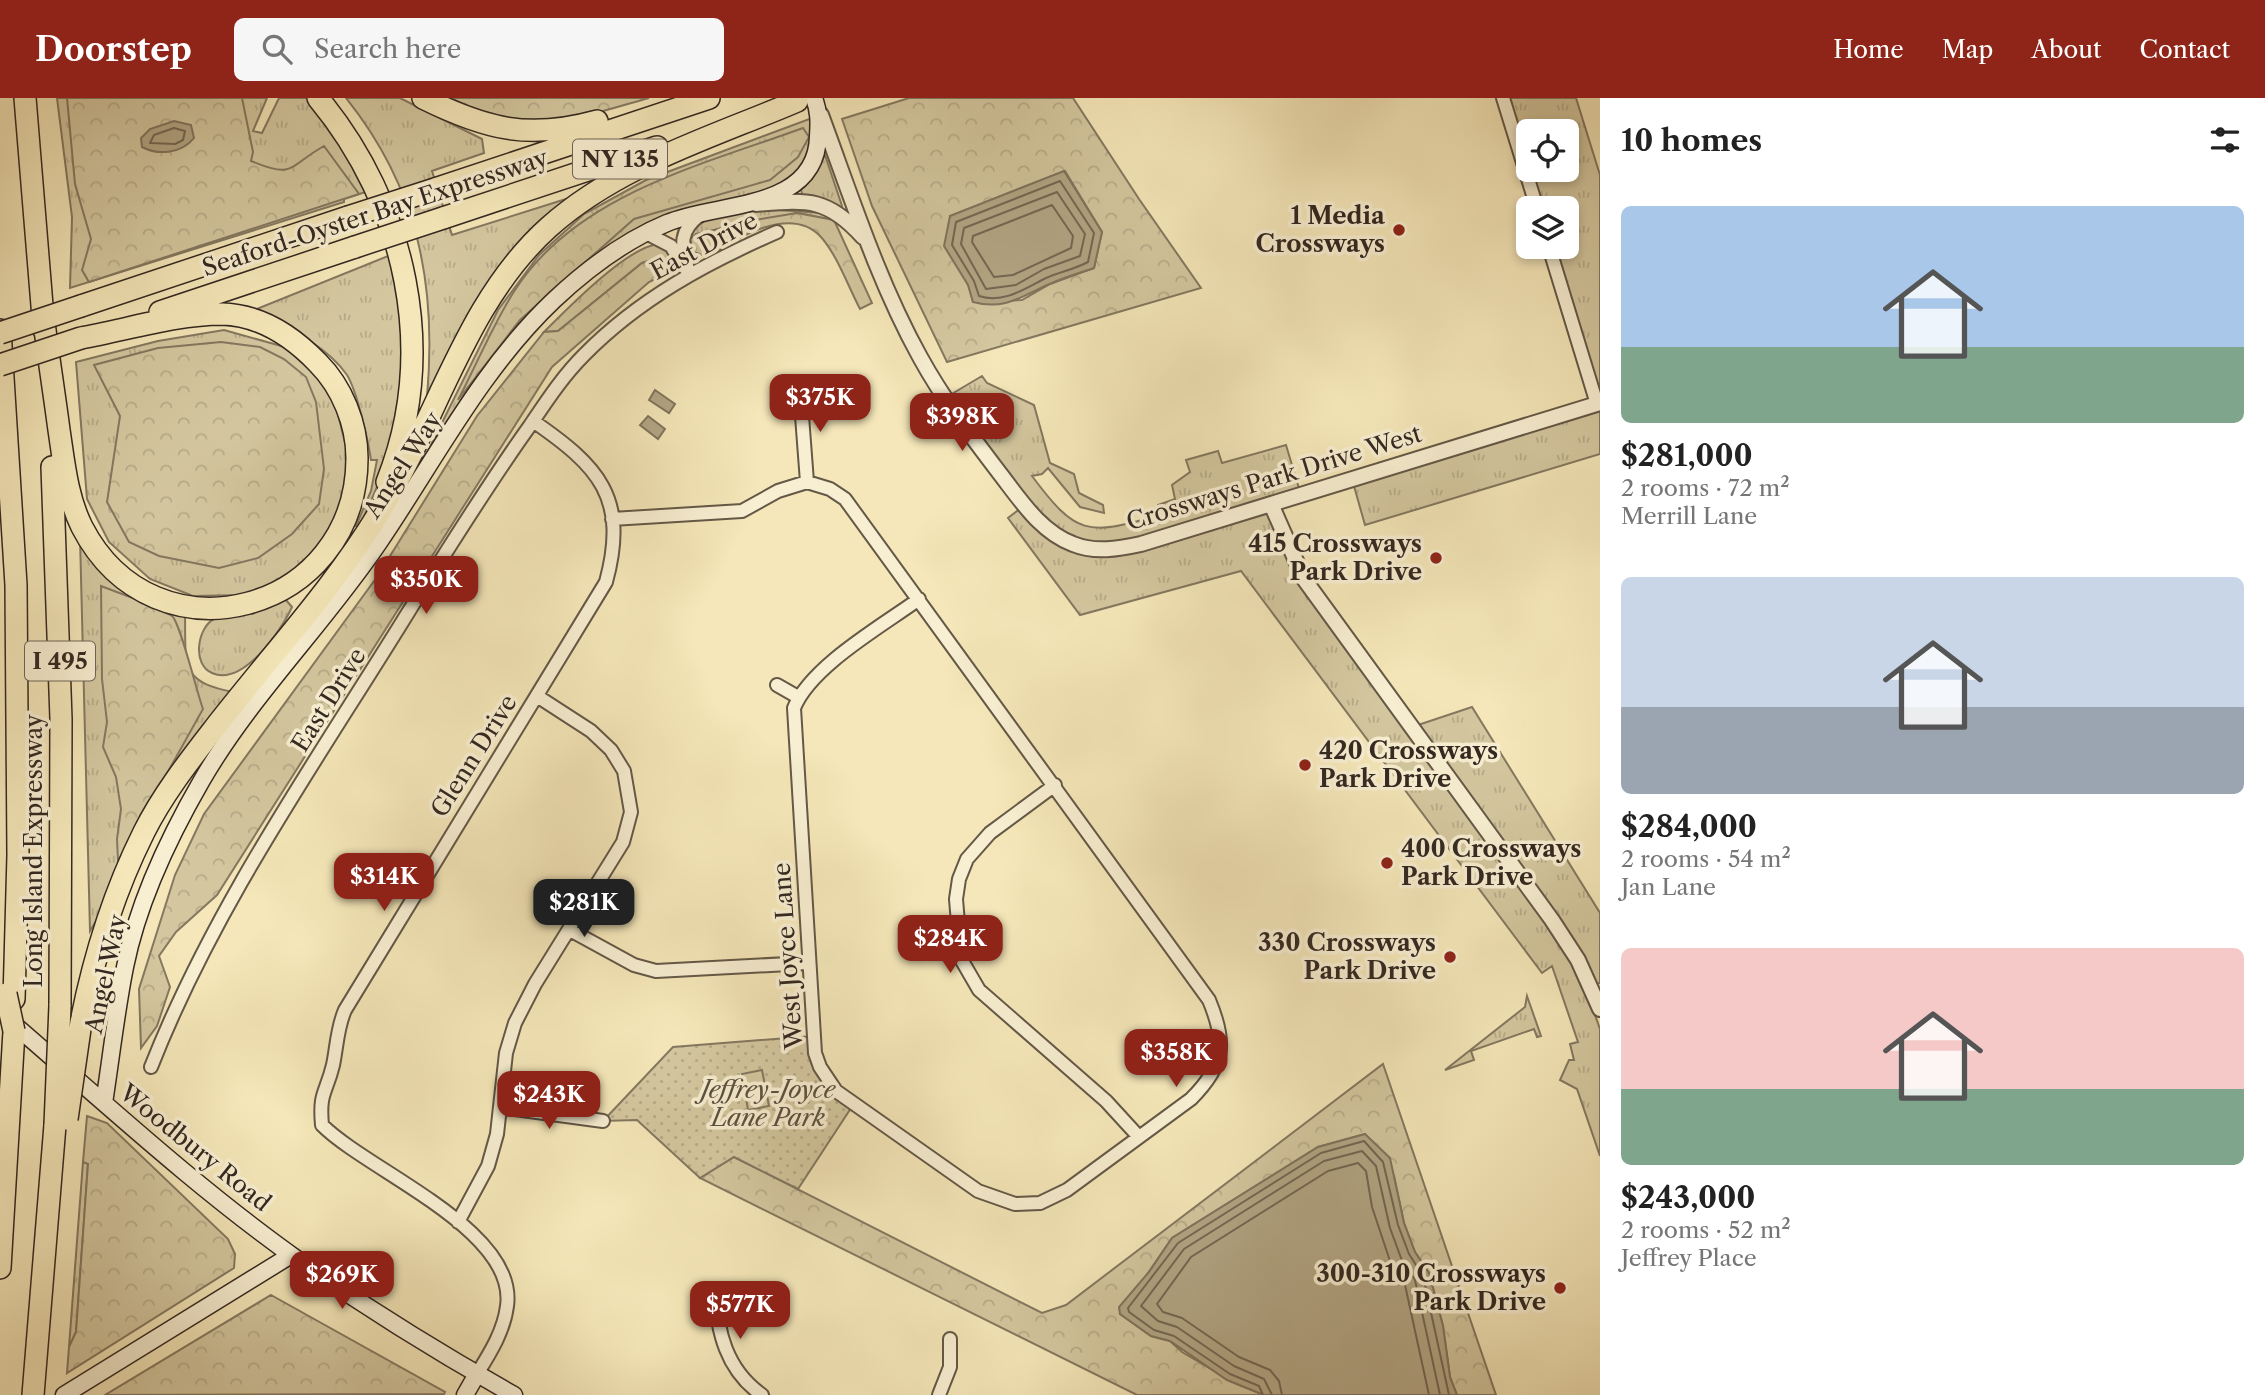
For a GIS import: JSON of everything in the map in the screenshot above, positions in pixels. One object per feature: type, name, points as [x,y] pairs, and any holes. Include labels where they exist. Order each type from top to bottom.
[{"type":"highway","name":"Long Island Expressway","points":[[25,98],[43,315],[58,598],[62,855],[60,1128],[54,1153],[33,1395]]},
{"type":"highway","points":[[318,98],[366,165],[386,209],[410,298],[411,360],[400,440],[378,502],[351,552]]},
{"type":"highway","points":[[423,98],[481,125],[511,131],[540,131],[570,128],[687,98]]},
{"type":"highway","name":"Seaford-Oyster Bay Expressway","points":[[0,331],[709,98]]},
{"type":"highway","points":[[60,1128],[93,963],[145,830],[200,747],[351,552],[408,464],[478,319],[507,273],[547,229],[595,192],[630,172],[809,102]]},
{"type":"highway","name":"Seaford-Oyster Bay Expressway","points":[[0,365],[443,218],[809,102]]},
{"type":"highway","points":[[43,315],[68,489],[82,527],[103,560],[130,586],[161,601],[190,607],[222,608],[259,601],[294,584],[324,558],[346,523],[357,481],[357,442],[348,407],[326,371],[297,341],[261,322],[223,314],[81,338]]},
{"type":"highway","name":"Long Island Expressway","points":[[0,331],[13,515],[18,841],[8,966],[14,1031],[0,1268]]},
{"type":"highway","points":[[0,549],[13,515]]},
{"type":"main road","name":"Angel Way","points":[[104,1103],[126,964],[137,928],[173,835],[204,777],[370,556],[499,361],[553,301],[584,274],[646,233],[670,222],[783,192],[803,177],[813,162],[818,145],[809,102]]},
{"type":"main road","name":"Woodbury Road","points":[[0,1012],[104,1103],[291,1255],[414,1337],[514,1395]]},
{"type":"main road","points":[[64,1395],[291,1255]]},
{"type":"main road","points":[[465,1395],[477,1374]]},
{"type":"street","points":[[1503,98],[1533,196]]},
{"type":"street","name":"Crossways Park Drive West","points":[[809,102],[918,355],[945,398],[1024,505],[1050,532],[1080,547],[1115,550],[1599,403]]},
{"type":"street","name":"Crossways Park Drive West","points":[[731,206],[783,202],[827,206],[846,218],[869,243]]},
{"type":"street","points":[[689,274],[683,238],[687,225],[703,213]]},
{"type":"street","name":"East Drive","points":[[151,1067],[174,1010],[240,884],[492,478],[554,388],[584,355],[623,319],[689,274],[777,232]]},
{"type":"street","points":[[646,233],[671,246],[689,274]]},
{"type":"street","points":[[1553,259],[1599,403]]},
{"type":"street","points":[[612,519],[742,511],[778,491],[807,482],[803,416],[792,401]]},
{"type":"street","name":"Glenn Drive","points":[[477,1374],[502,1327],[508,1303],[501,1265],[491,1250],[457,1222],[360,1152],[334,1138],[322,1125],[320,1099],[333,1066],[339,1022],[345,1010],[606,582],[614,531],[604,487],[582,456],[533,421]]},
{"type":"street","name":"West Joyce Lane","points":[[798,697],[794,708],[794,741],[815,1053],[828,1081],[853,1105],[978,1191],[1015,1204],[1049,1200],[1191,1099],[1208,1082],[1220,1056],[1218,1022],[1196,979],[845,499],[830,489],[807,482]]},
{"type":"street","points":[[1270,504],[1304,579],[1552,920],[1578,960],[1600,1009]]},
{"type":"street","points":[[777,685],[798,697],[835,661],[919,599]]},
{"type":"street","points":[[457,1222],[488,1166],[500,1107],[506,1053],[515,1023],[623,842],[631,813],[630,793],[624,771],[611,750],[591,731],[537,696]]},
{"type":"street","points":[[1055,785],[990,833],[967,859],[959,878],[956,899],[961,959],[979,990],[1106,1101],[1139,1137]]},
{"type":"street","points":[[570,930],[634,965],[656,971],[807,963]]},
{"type":"street","points":[[500,1107],[603,1121]]},
{"type":"street","points":[[715,1290],[721,1341],[734,1367],[762,1395]]},
{"type":"street","points":[[939,1395],[950,1367],[950,1339]]},
{"type":"green space","points":[[57,98],[267,98],[253,131],[262,133],[279,98],[311,98],[372,190],[344,199],[344,202],[70,288],[72,217]]},
{"type":"green space","points":[[67,98],[242,98],[253,152],[251,161],[284,170],[324,146],[359,194],[89,282],[82,270],[91,239],[75,184]]},
{"type":"green space","points":[[346,98],[400,98],[482,139],[484,153],[432,171],[452,235],[585,193],[531,238],[427,397],[429,315],[425,276],[417,239],[406,202],[390,167],[371,132]]},
{"type":"green space","points":[[451,98],[649,98],[572,118],[526,122],[478,111]]},
{"type":"green space","points":[[909,98],[1073,98],[1201,288],[947,362],[872,206],[842,119]],"holes":[[[1065,171],[1102,232],[1094,268],[1050,284],[1022,300],[973,302],[950,216]]]},
{"type":"green space","points":[[1506,98],[1576,98],[1600,175],[1600,454],[1365,525],[1352,479],[1597,403],[1555,259],[1579,259],[1579,196],[1535,196],[1531,182],[1579,182],[1579,119],[1516,119],[1516,131]]},
{"type":"green space","points":[[812,118],[816,130],[805,168],[770,191],[681,213],[550,300],[422,463],[498,310],[539,255],[584,214],[646,180]]},
{"type":"green space","points":[[803,128],[809,137],[798,157],[770,180],[634,219],[520,320],[458,400],[515,290],[541,257],[572,229],[607,206],[644,187]]},
{"type":"green space","points":[[825,155],[841,208],[803,197],[801,190]]},
{"type":"green space","points":[[763,209],[837,214],[827,219],[797,213],[696,234],[690,239],[692,230],[706,220]]},
{"type":"green space","points":[[797,213],[834,220],[872,303],[860,309],[827,244],[809,228],[780,224],[749,234],[708,257],[694,252],[690,239],[696,235],[743,222]]},
{"type":"green space","points":[[659,244],[671,253],[673,267],[670,272],[659,258],[642,263],[558,331],[544,332],[615,267],[646,247]]},
{"type":"green space","points":[[393,254],[407,348],[387,464],[360,526],[356,526],[371,491],[377,460],[371,460],[362,416],[351,382],[338,364],[316,345],[252,311]]},
{"type":"green space","points":[[659,258],[670,272],[649,282],[552,367],[217,895],[176,932],[159,956],[170,987],[157,1026],[141,1048],[139,989],[175,875],[204,814],[377,577],[477,416],[544,332],[558,331],[642,263]]},
{"type":"green space","points":[[224,330],[292,349],[333,394],[351,467],[330,536],[297,574],[244,595],[193,596],[150,579],[109,542],[87,499],[76,362],[158,341]]},
{"type":"green space","points":[[221,342],[260,347],[284,359],[306,377],[316,402],[324,469],[319,504],[292,534],[258,558],[219,568],[159,556],[129,542],[107,502],[120,416],[94,365],[158,348]]},
{"type":"green space","points":[[982,376],[987,383],[1034,405],[1050,463],[1074,474],[1079,493],[1103,505],[1104,513],[1080,507],[1048,468],[1042,474],[1032,476],[1060,510],[1085,526],[1114,526],[1156,516],[1158,505],[1175,499],[1172,485],[1190,472],[1186,460],[1218,451],[1222,463],[1286,445],[1301,495],[1271,504],[1296,565],[1412,727],[1472,707],[1600,913],[1600,983],[1591,985],[1574,956],[1600,1029],[1600,1156],[1577,1089],[1560,1080],[1569,1060],[1574,1060],[1570,1044],[1578,1042],[1552,966],[1542,973],[1241,571],[1080,615],[1008,518],[1025,505],[945,398]]},
{"type":"green space","points":[[80,538],[181,610],[185,616],[185,647],[189,669],[203,683],[234,692],[90,931]]},
{"type":"green space","points":[[101,586],[147,603],[172,616],[184,644],[203,709],[118,861],[117,839],[121,809],[116,777],[103,747],[107,722],[102,679]]},
{"type":"green space","points":[[286,600],[292,607],[287,617],[270,642],[248,665],[224,675],[206,669],[201,662],[199,646],[208,624],[218,617],[250,612]]},
{"type":"green space","points":[[1527,996],[1541,1036],[1537,1037],[1534,1029],[1471,1051],[1474,1060],[1445,1070],[1525,1007]]},
{"type":"green space","name":"Jeffrey-Joyce Lane Park","points":[[813,1036],[815,1053],[853,1105],[798,1189],[734,1157],[700,1178],[637,1120],[603,1121],[673,1047]]},
{"type":"green space","points":[[1383,1064],[1496,1395],[1457,1395],[1450,1377],[1443,1326],[1429,1273],[1415,1252],[1404,1223],[1394,1176],[1365,1134],[1318,1147],[1172,1238],[1120,1314],[1151,1336],[1170,1341],[1182,1352],[1237,1384],[1264,1395],[1137,1395],[700,1178],[734,1157],[1042,1313],[1066,1305]]},
{"type":"green space","points":[[762,1070],[769,1106],[748,1110],[742,1074]]},
{"type":"green space","points":[[87,1116],[107,1123],[228,1239],[235,1254],[234,1268],[67,1373],[69,1347],[76,1332],[88,1164],[83,1162]]},
{"type":"green space","points":[[83,1162],[88,1163],[76,1332],[69,1347]]},
{"type":"green space","points":[[271,1295],[445,1392],[444,1394],[105,1395]]},
{"type":"water","points":[[174,121],[191,125],[194,138],[189,143],[170,152],[156,152],[142,147],[141,138],[150,129]]},
{"type":"water","points":[[1064,171],[1102,232],[1094,268],[1005,303],[995,305],[973,302],[968,285],[944,246],[950,216]]},
{"type":"water","points":[[655,390],[675,404],[669,413],[649,400]]},
{"type":"water","points":[[648,416],[665,429],[658,439],[640,425]]},
{"type":"water","points":[[1365,1134],[1390,1158],[1404,1223],[1415,1252],[1429,1273],[1443,1326],[1450,1377],[1457,1395],[1264,1395],[1227,1380],[1170,1341],[1151,1336],[1120,1314],[1119,1307],[1149,1272],[1172,1238],[1318,1147]]},
{"type":"place","name":"1 Media Crossways","points":[[1399,230]]},
{"type":"place","name":"415 Crossways Park Drive","points":[[1436,558]]},
{"type":"place","name":"420 Crossways Park Drive","points":[[1305,765]]},
{"type":"place","name":"400 Crossways Park Drive","points":[[1387,863]]},
{"type":"place","name":"330 Crossways Park Drive","points":[[1450,957]]},
{"type":"place","name":"300-310 Crossways Park Drive","points":[[1560,1288]]}]
